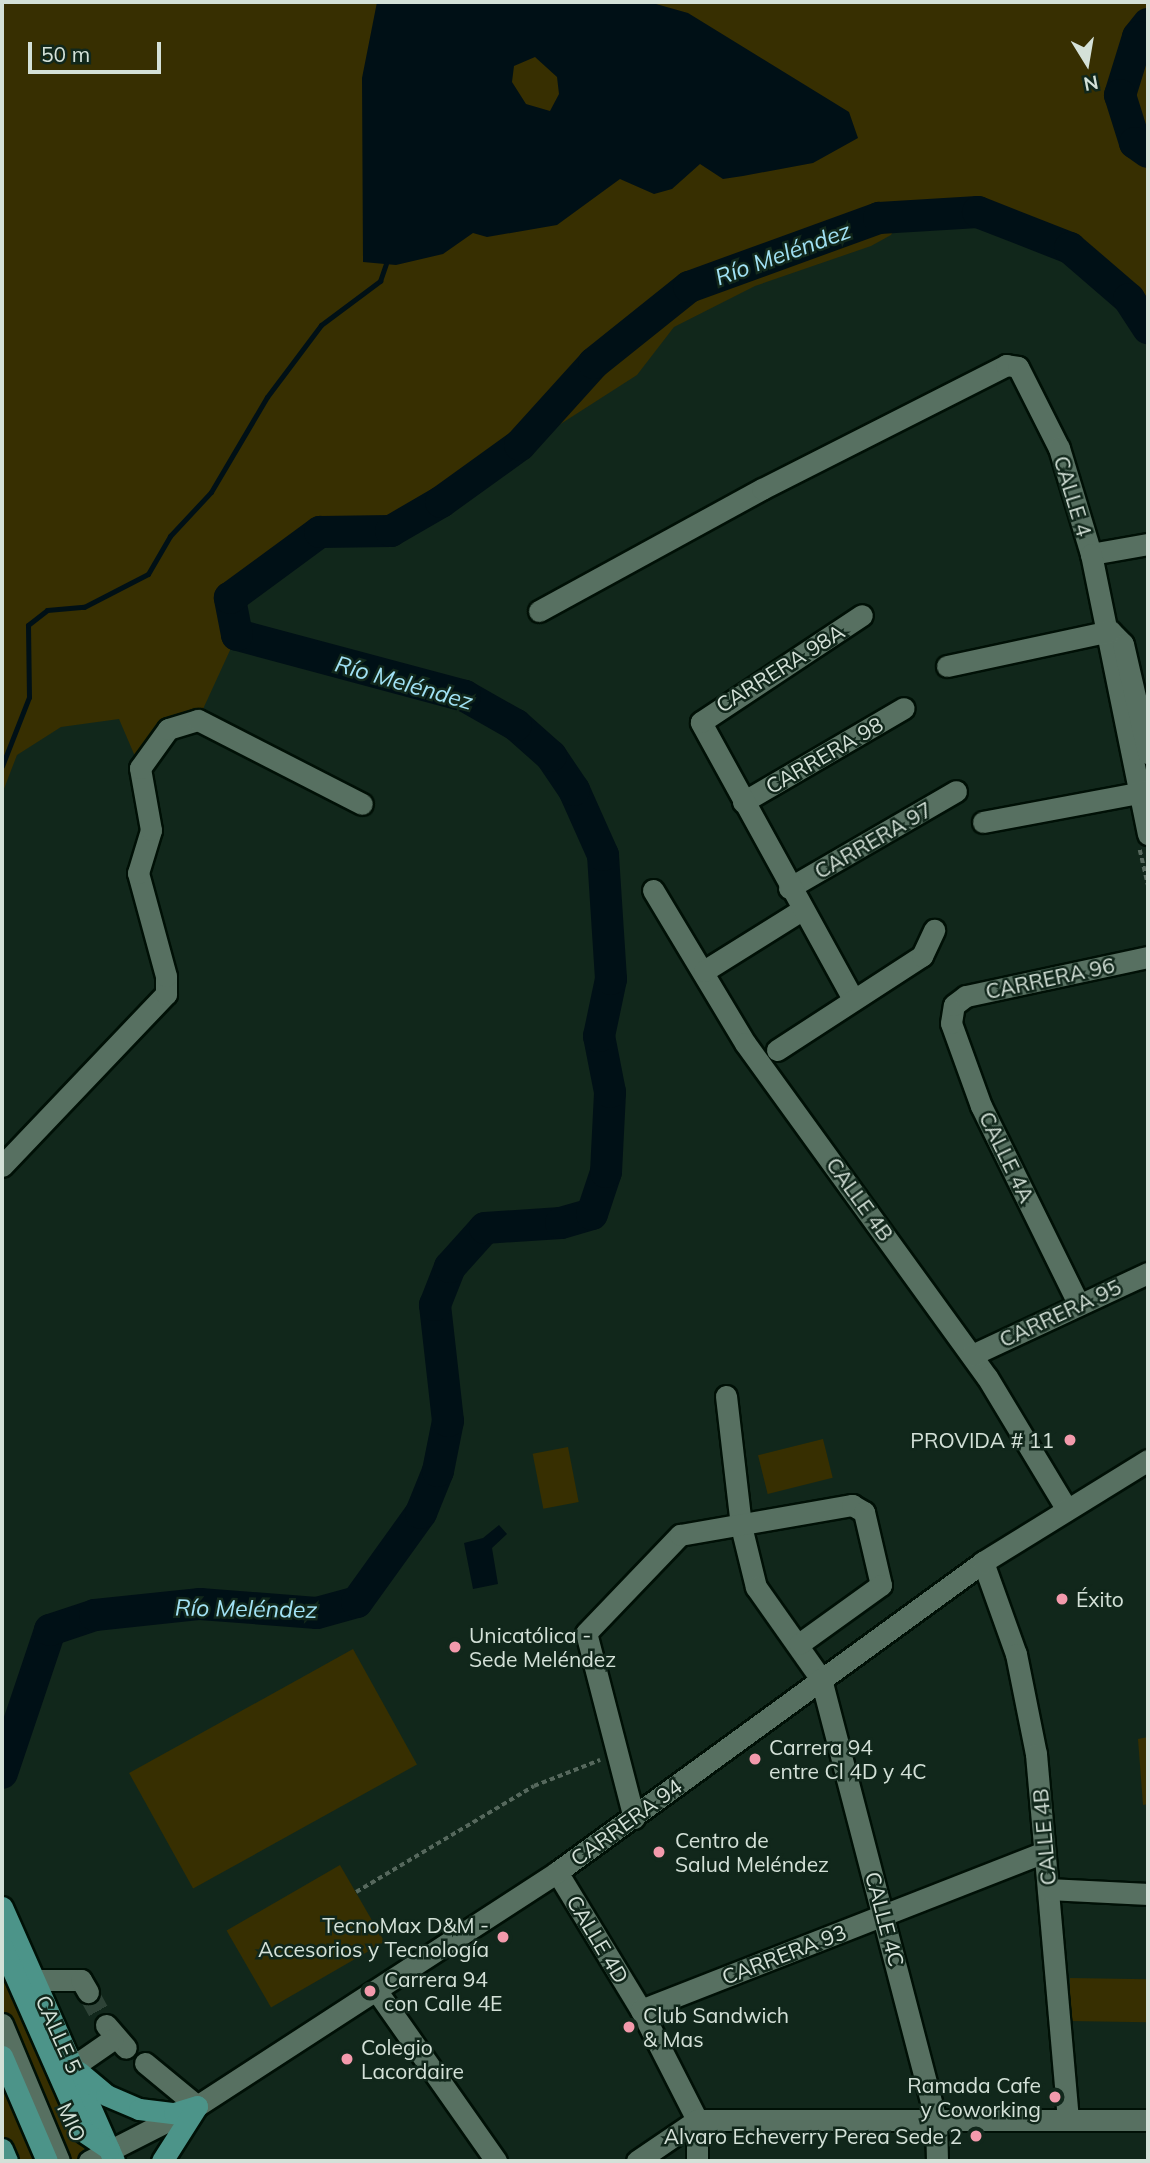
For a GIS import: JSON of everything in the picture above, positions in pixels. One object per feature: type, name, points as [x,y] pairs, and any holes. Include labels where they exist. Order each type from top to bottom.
[{"type":"main road","name":"CALLE 5","points":[[2,1907],[111,2155]]},
{"type":"main road","points":[[2,1946],[84,2132],[111,2155]]},
{"type":"main road","points":[[2,2056],[47,2161]]},
{"type":"main road","points":[[74,2066],[106,2095],[138,2109],[174,2113],[197,2106]]},
{"type":"main road","points":[[162,2161],[197,2106]]},
{"type":"main road","points":[[2,2149],[7,2161]]},
{"type":"street","name":"CALLE 4","points":[[539,611],[762,489],[1006,365],[1018,367],[1059,448],[1091,554],[1110,631],[1106,648],[1143,792],[1148,834]]},
{"type":"street","points":[[1091,554],[1148,544]]},
{"type":"street","name":"CARRERA 98A","points":[[743,802],[701,722],[862,615]]},
{"type":"street","name":"CALLE 4","points":[[1110,631],[1123,644],[1148,753]]},
{"type":"street","points":[[947,666],[1110,631]]},
{"type":"street","name":"CARRERA 98","points":[[743,802],[904,708]]},
{"type":"street","points":[[2,1166],[166,994],[166,976],[138,873],[151,830],[140,768],[159,738],[198,720],[362,804]]},
{"type":"street","name":"CARRERA 97","points":[[789,888],[956,791]]},
{"type":"street","points":[[983,822],[1143,792]]},
{"type":"street","points":[[743,802],[800,911],[853,999]]},
{"type":"street","name":"CALLE 4B","points":[[653,890],[745,1043],[972,1355],[1066,1508]]},
{"type":"street","points":[[704,971],[800,911]]},
{"type":"street","points":[[777,1050],[922,956],[934,930]]},
{"type":"street","name":"CARRERA 96","points":[[954,1006],[966,996],[1148,957]]},
{"type":"street","name":"CALLE 4A","points":[[954,1006],[951,1023],[981,1105],[1078,1303]]},
{"type":"street","name":"CARRERA 95","points":[[972,1355],[1078,1303],[1148,1273]]},
{"type":"street","name":"CALLE 4C","points":[[726,1396],[741,1526],[756,1587],[799,1644],[821,1679],[936,2120],[937,2161]]},
{"type":"street","name":"CARRERA 94","points":[[90,2161],[111,2155],[197,2106],[557,1872],[983,1562],[1066,1508],[1148,1460]]},
{"type":"street","points":[[634,1818],[586,1633],[680,1535],[741,1526],[833,1504],[864,1512],[881,1585],[799,1644]]},
{"type":"street","name":"CALLE 4B","points":[[983,1562],[1028,1710],[1048,1889],[1068,2120]]},
{"type":"street","name":"CARRERA 93","points":[[641,2010],[1044,1852]]},
{"type":"street","name":"CALLE 4D","points":[[557,1872],[641,2010],[697,2120],[696,2161]]},
{"type":"street","points":[[1048,1889],[1148,1894]]},
{"type":"street","name":"MIO","points":[[2,1969],[90,2161]]},
{"type":"street","points":[[34,1980],[81,1980],[88,1992]]},
{"type":"street","points":[[376,1990],[496,2161]]},
{"type":"street","name":"MIO","points":[[2,2024],[60,2161]]},
{"type":"street","points":[[74,2066],[115,2037]]},
{"type":"street","points":[[145,2063],[197,2106]]},
{"type":"street","points":[[637,2161],[697,2120],[1148,2120]]},
{"type":"path","points":[[356,1892],[534,1786],[619,1754]]},
{"type":"shaded area","points":[[2,2],[1148,2],[1148,328],[1129,299],[1070,248],[978,212],[902,216],[891,235],[871,246],[755,286],[674,327],[637,375],[559,425],[526,438],[391,531],[320,532],[230,598],[237,635],[198,720],[168,729],[140,768],[119,719],[61,727],[17,755],[2,794]]},
{"type":"shaded area","points":[[377,2],[649,2],[688,13],[849,112],[858,138],[813,163],[743,176],[723,179],[700,164],[672,189],[654,194],[620,179],[557,225],[487,237],[473,233],[443,254],[396,265],[363,262],[362,78]],"holes":[[[535,57],[557,77],[559,94],[550,111],[526,104],[512,82],[514,66]]]},
{"type":"shaded area","points":[[823,1439],[833,1478],[768,1494],[758,1455]]},
{"type":"shaded area","points":[[568,1447],[579,1502],[543,1509],[533,1454]]},
{"type":"shaded area","points":[[499,1525],[507,1534],[492,1548],[498,1584],[473,1589],[464,1543],[483,1538]]},
{"type":"shaded area","points":[[353,1649],[417,1764],[193,1889],[129,1773]]},
{"type":"shaded area","points":[[1148,1737],[1148,1804],[1143,1805],[1138,1739]]},
{"type":"shaded area","points":[[340,1865],[384,1942],[271,2008],[227,1930]]},
{"type":"shaded area","points":[[2,1969],[89,2161],[7,2161],[2,2149]]},
{"type":"shaded area","points":[[1070,1978],[1148,1979],[1147,2022],[1069,2021]]},
{"type":"waterway","name":"Río Meléndez","points":[[1148,24],[1138,37],[1120,95],[1135,143],[1148,152]]},
{"type":"waterway","name":"Río Meléndez","points":[[2,1773],[50,1630],[95,1615],[200,1604],[317,1613],[357,1602],[421,1513],[438,1471],[448,1421],[435,1305],[450,1267],[485,1228],[561,1223],[592,1214],[606,1172],[610,1092],[599,1036],[611,979],[603,855],[574,790],[551,756],[516,725],[465,696],[237,635],[230,598],[320,532],[391,531],[441,502],[520,445],[594,363],[689,287],[879,218],[978,212],[1070,248],[1129,299],[1148,328]]},
{"type":"waterway","points":[[2,766],[29,697],[28,625],[47,610],[84,607],[148,574],[170,536],[211,492],[267,397],[321,325],[380,281],[386,264]]},
{"type":"tunnel","points":[[88,1992],[106,2025]]},
{"type":"place","name":"PROVIDA # 11","points":[[1070,1440]]},
{"type":"place","name":"Éxito","points":[[1062,1599]]},
{"type":"place","name":"Unicatólica - Sede Meléndez","points":[[455,1647]]},
{"type":"place","name":"Carrera 94 entre Cl 4D y 4C","points":[[755,1759]]},
{"type":"place","name":"Centro de Salud Meléndez","points":[[659,1852]]},
{"type":"place","name":"TecnoMax D&M - Accesorios y Tecnología","points":[[503,1937]]},
{"type":"place","name":"Carrera 94 con Calle 4E","points":[[370,1991]]},
{"type":"place","name":"Club Sandwich & Mas","points":[[629,2027]]},
{"type":"place","name":"Colegio Lacordaire","points":[[347,2059]]},
{"type":"place","name":"Ramada Cafe y Coworking","points":[[1055,2097]]},
{"type":"place","name":"Alvaro Echeverry Perea Sede 2","points":[[976,2136]]}]
